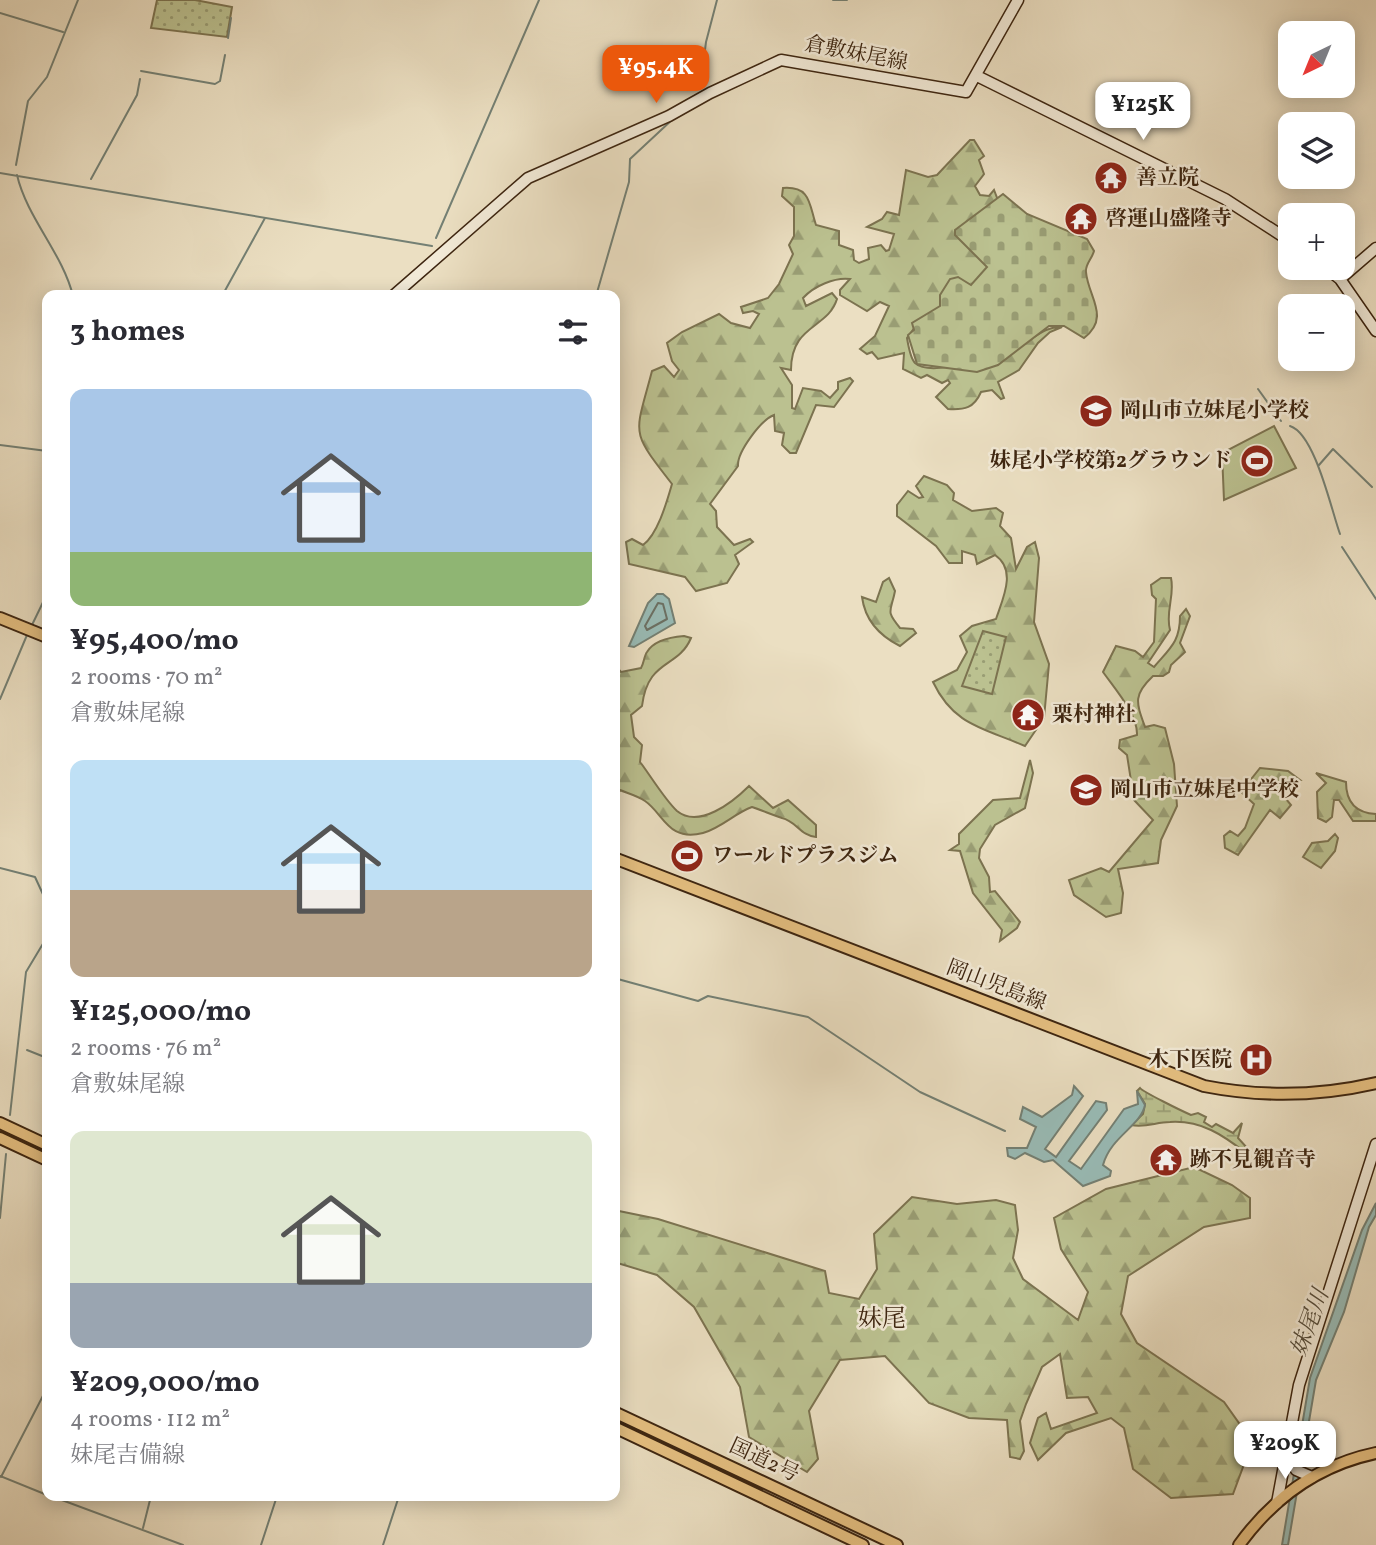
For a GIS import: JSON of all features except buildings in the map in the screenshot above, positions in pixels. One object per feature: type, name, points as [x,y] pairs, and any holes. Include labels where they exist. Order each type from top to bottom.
[{"type":"main road","points":[[1018,0],[977,76],[1225,199],[1278,234]]},
{"type":"main road","name":"倉敷妹尾線","points":[[400,290],[528,178],[669,116],[710,93],[781,60],[961,93],[977,76]]},
{"type":"main road","points":[[1355,266],[1376,248]]},
{"type":"main road","points":[[1341,280],[1376,331]]},
{"type":"main road","points":[[0,618],[42,635]]},
{"type":"main road","name":"岡山児島線","points":[[620,860],[1204,1086],[1242,1092],[1311,1093],[1376,1083]]},
{"type":"main road","points":[[0,1123],[42,1143]]},
{"type":"main road","points":[[0,1138],[42,1158]]},
{"type":"main road","points":[[1278,1503],[1299,1385],[1376,1144]]},
{"type":"main road","name":"国道2号","points":[[620,1415],[897,1545]]},
{"type":"main road","name":"国道2号","points":[[620,1430],[863,1545]]},
{"type":"main road","points":[[1239,1545],[1278,1503],[1312,1477],[1339,1463],[1376,1453]]},
{"type":"main road","points":[[1287,1455],[1296,1470],[1312,1477]]},
{"type":"green space","points":[[157,0],[195,0],[232,7],[227,37],[151,28]]},
{"type":"green space","points":[[970,140],[974,140],[984,156],[979,160],[984,174],[975,186],[980,195],[989,196],[994,190],[999,203],[996,268],[918,323],[907,338],[914,361],[923,367],[934,368],[963,364],[1005,352],[1049,329],[1062,327],[1050,332],[1038,343],[1019,370],[998,382],[1004,398],[1001,399],[992,390],[981,392],[968,407],[948,409],[936,397],[950,383],[948,380],[942,383],[927,375],[921,378],[903,369],[904,353],[878,359],[872,352],[867,354],[860,349],[875,336],[889,306],[880,302],[867,311],[840,295],[840,290],[850,279],[838,279],[819,286],[803,298],[806,306],[832,293],[837,299],[826,316],[803,335],[797,344],[791,370],[781,368],[792,385],[792,408],[795,409],[803,388],[821,391],[830,398],[838,389],[838,382],[850,378],[853,381],[834,407],[816,405],[796,453],[790,453],[782,445],[784,433],[775,431],[774,415],[763,423],[741,453],[738,466],[710,504],[716,511],[717,527],[734,545],[750,539],[753,542],[735,555],[739,564],[727,583],[696,591],[685,577],[629,564],[626,542],[632,539],[643,545],[648,540],[661,517],[672,484],[648,452],[639,431],[652,371],[664,366],[674,377],[679,370],[672,361],[667,343],[682,332],[719,314],[731,323],[750,328],[759,314],[753,311],[743,313],[741,307],[768,298],[779,284],[793,254],[789,245],[794,236],[794,207],[782,196],[783,188],[804,193],[816,225],[839,231],[839,245],[853,250],[854,260],[859,263],[869,259],[868,248],[881,245],[886,251],[889,250],[894,234],[867,227],[882,219],[887,212],[899,215],[906,170],[928,177],[937,175]]},
{"type":"green space","points":[[1003,194],[1027,214],[1087,239],[1094,251],[1086,272],[1097,314],[1092,330],[1084,338],[1064,326],[1049,326],[998,365],[977,372],[917,364],[908,335],[914,330],[912,323],[940,306],[940,295],[950,279],[958,277],[971,285],[987,267],[955,235],[955,230]]},
{"type":"green space","name":"妹尾小学校第2グラウンド","points":[[1274,426],[1296,468],[1224,500],[1222,453]]},
{"type":"green space","points":[[924,476],[947,485],[954,493],[953,500],[972,511],[996,508],[1003,513],[1000,526],[1011,538],[1016,569],[1027,547],[1035,542],[1039,558],[1034,622],[1049,664],[1044,718],[1025,746],[961,717],[941,697],[933,682],[957,670],[967,652],[960,636],[972,626],[996,619],[1005,593],[1007,576],[1002,561],[995,555],[977,564],[975,555],[962,551],[962,563],[949,563],[936,546],[897,516],[897,505],[908,491],[919,498],[923,497],[916,486]]},
{"type":"green space","points":[[889,578],[895,591],[890,611],[892,618],[900,628],[913,629],[916,633],[900,646],[886,637],[870,620],[862,597],[876,602],[883,582]]},
{"type":"green space","points":[[1161,578],[1171,578],[1170,630],[1148,663],[1154,667],[1173,644],[1180,616],[1186,609],[1190,616],[1180,643],[1185,652],[1171,665],[1169,672],[1163,676],[1153,676],[1142,688],[1138,705],[1145,727],[1154,725],[1165,728],[1174,764],[1177,806],[1161,840],[1158,863],[1118,869],[1123,893],[1121,913],[1106,917],[1074,895],[1069,880],[1101,868],[1109,872],[1153,820],[1134,800],[1127,755],[1119,748],[1120,740],[1137,735],[1134,719],[1103,672],[1116,646],[1135,651],[1143,657],[1154,642],[1156,599],[1152,595],[1151,585]]},
{"type":"green space","points":[[983,631],[1006,637],[992,694],[962,686]]},
{"type":"green space","points":[[669,638],[691,638],[679,655],[650,679],[642,706],[631,715],[634,737],[642,745],[640,762],[663,794],[677,811],[695,817],[725,806],[749,786],[773,808],[788,800],[816,825],[816,837],[806,834],[787,820],[752,807],[710,831],[682,834],[668,825],[645,801],[620,790],[620,671],[641,668],[650,648]]},
{"type":"green space","points":[[1030,760],[1033,773],[1025,808],[995,825],[980,849],[979,858],[989,877],[990,892],[995,891],[1020,922],[1017,928],[1000,941],[1002,930],[973,893],[960,851],[950,850],[959,844],[959,834],[993,800],[1020,798]]},
{"type":"green space","points":[[1260,768],[1288,771],[1300,780],[1288,781],[1281,793],[1291,805],[1280,818],[1270,810],[1238,855],[1225,848],[1224,836],[1230,831],[1238,836],[1245,828],[1254,804],[1241,792]]},
{"type":"green space","points":[[1316,773],[1346,782],[1353,805],[1362,811],[1376,814],[1376,821],[1353,821],[1339,800],[1334,800],[1332,817],[1326,822],[1318,818],[1317,792],[1326,783]]},
{"type":"green space","points":[[1335,834],[1338,838],[1335,851],[1321,868],[1303,857],[1312,843],[1328,841]]},
{"type":"green space","points":[[1140,1088],[1191,1115],[1198,1113],[1206,1117],[1204,1122],[1212,1127],[1216,1124],[1233,1133],[1242,1123],[1238,1138],[1249,1150],[1246,1153],[1220,1135],[1192,1123],[1131,1125],[1143,1114],[1145,1104],[1137,1091]]},
{"type":"green space","points":[[1194,1167],[1232,1185],[1250,1198],[1250,1218],[1204,1227],[1128,1276],[1121,1314],[1137,1343],[1224,1402],[1241,1426],[1246,1459],[1233,1494],[1171,1498],[1133,1469],[1124,1428],[1111,1418],[1066,1433],[1038,1460],[1030,1443],[1038,1418],[1046,1413],[1051,1429],[1097,1413],[1088,1397],[1067,1398],[1060,1354],[1042,1367],[1026,1404],[1020,1421],[1024,1451],[1020,1459],[1010,1457],[1007,1420],[969,1418],[929,1403],[885,1356],[840,1360],[809,1411],[818,1459],[807,1472],[749,1437],[740,1387],[694,1307],[657,1275],[620,1264],[620,1211],[658,1219],[825,1271],[829,1293],[859,1299],[877,1269],[874,1234],[912,1197],[957,1204],[996,1200],[1015,1205],[1018,1230],[1013,1258],[1023,1279],[1078,1320],[1088,1292],[1061,1249],[1054,1218],[1106,1189]]},
{"type":"water","points":[[657,594],[663,594],[669,599],[675,623],[634,647],[629,646],[648,603]]},
{"type":"water","points":[[1074,1086],[1083,1096],[1045,1149],[1056,1157],[1096,1101],[1106,1103],[1107,1110],[1069,1161],[1081,1169],[1124,1109],[1138,1104],[1137,1091],[1145,1105],[1138,1119],[1107,1155],[1103,1165],[1111,1171],[1110,1176],[1083,1186],[1053,1160],[1044,1162],[1025,1153],[1015,1159],[1008,1156],[1007,1148],[1027,1148],[1036,1127],[1020,1119],[1023,1107],[1042,1117],[1072,1095]]},
{"type":"water","name":"妹尾川","points":[[1376,1203],[1376,1215],[1369,1227],[1344,1312],[1316,1380],[1288,1545],[1282,1545],[1310,1378],[1362,1230]]},
{"type":"waterway","points":[[16,165],[28,101],[47,77],[78,0]]},
{"type":"waterway","points":[[436,238],[539,0]]},
{"type":"waterway","points":[[700,89],[706,42],[717,0]]},
{"type":"waterway","points":[[833,0],[847,0]]},
{"type":"waterway","points":[[0,13],[63,32]]},
{"type":"waterway","points":[[228,38],[231,18]]},
{"type":"waterway","points":[[141,71],[215,84],[220,81],[225,55]]},
{"type":"waterway","points":[[91,179],[137,95],[140,79]]},
{"type":"waterway","points":[[598,290],[629,182],[630,159],[674,118]]},
{"type":"waterway","points":[[0,173],[432,246]]},
{"type":"waterway","points":[[17,175],[29,206],[61,265],[71,290]]},
{"type":"waterway","points":[[225,290],[265,218]]},
{"type":"waterway","points":[[1258,389],[1281,421]]},
{"type":"waterway","points":[[1290,426],[1299,432],[1314,457],[1340,534]]},
{"type":"waterway","points":[[0,445],[42,450]]},
{"type":"waterway","points":[[1319,465],[1333,449],[1372,487]]},
{"type":"waterway","points":[[1342,547],[1376,599]]},
{"type":"waterway","points":[[31,627],[42,604]]},
{"type":"waterway","points":[[0,699],[27,635]]},
{"type":"waterway","points":[[0,868],[35,877],[42,892]]},
{"type":"waterway","points":[[10,1115],[26,972],[42,945]]},
{"type":"waterway","points":[[620,980],[698,1001],[708,996],[808,1017],[920,1092],[1005,1131]]},
{"type":"waterway","points":[[27,1050],[42,1056]]},
{"type":"waterway","points":[[0,1218],[6,1154]]},
{"type":"waterway","points":[[1,1477],[42,1398]]},
{"type":"waterway","points":[[0,1476],[42,1493]]},
{"type":"waterway","points":[[64,1501],[183,1545]]},
{"type":"waterway","points":[[143,1528],[150,1501]]},
{"type":"waterway","points":[[261,1545],[275,1501]]},
{"type":"waterway","points":[[383,1545],[397,1501]]},
{"type":"place","name":"善立院","points":[[1111,178]]},
{"type":"place","name":"啓運山盛隆寺","points":[[1081,219]]},
{"type":"place","name":"岡山市立妹尾小学校","points":[[1096,411]]},
{"type":"place","name":"妹尾小学校第2グラウンド","points":[[1257,461]]},
{"type":"place","name":"栗村神社","points":[[1028,715]]},
{"type":"place","name":"岡山市立妹尾中学校","points":[[1086,790]]},
{"type":"place","name":"ワールドプラスジム","points":[[687,856]]},
{"type":"place","name":"木下医院","points":[[1256,1060]]},
{"type":"place","name":"跡不見観音寺","points":[[1166,1160]]},
{"type":"district","name":"妹尾","points":[[882,1320]]}]
